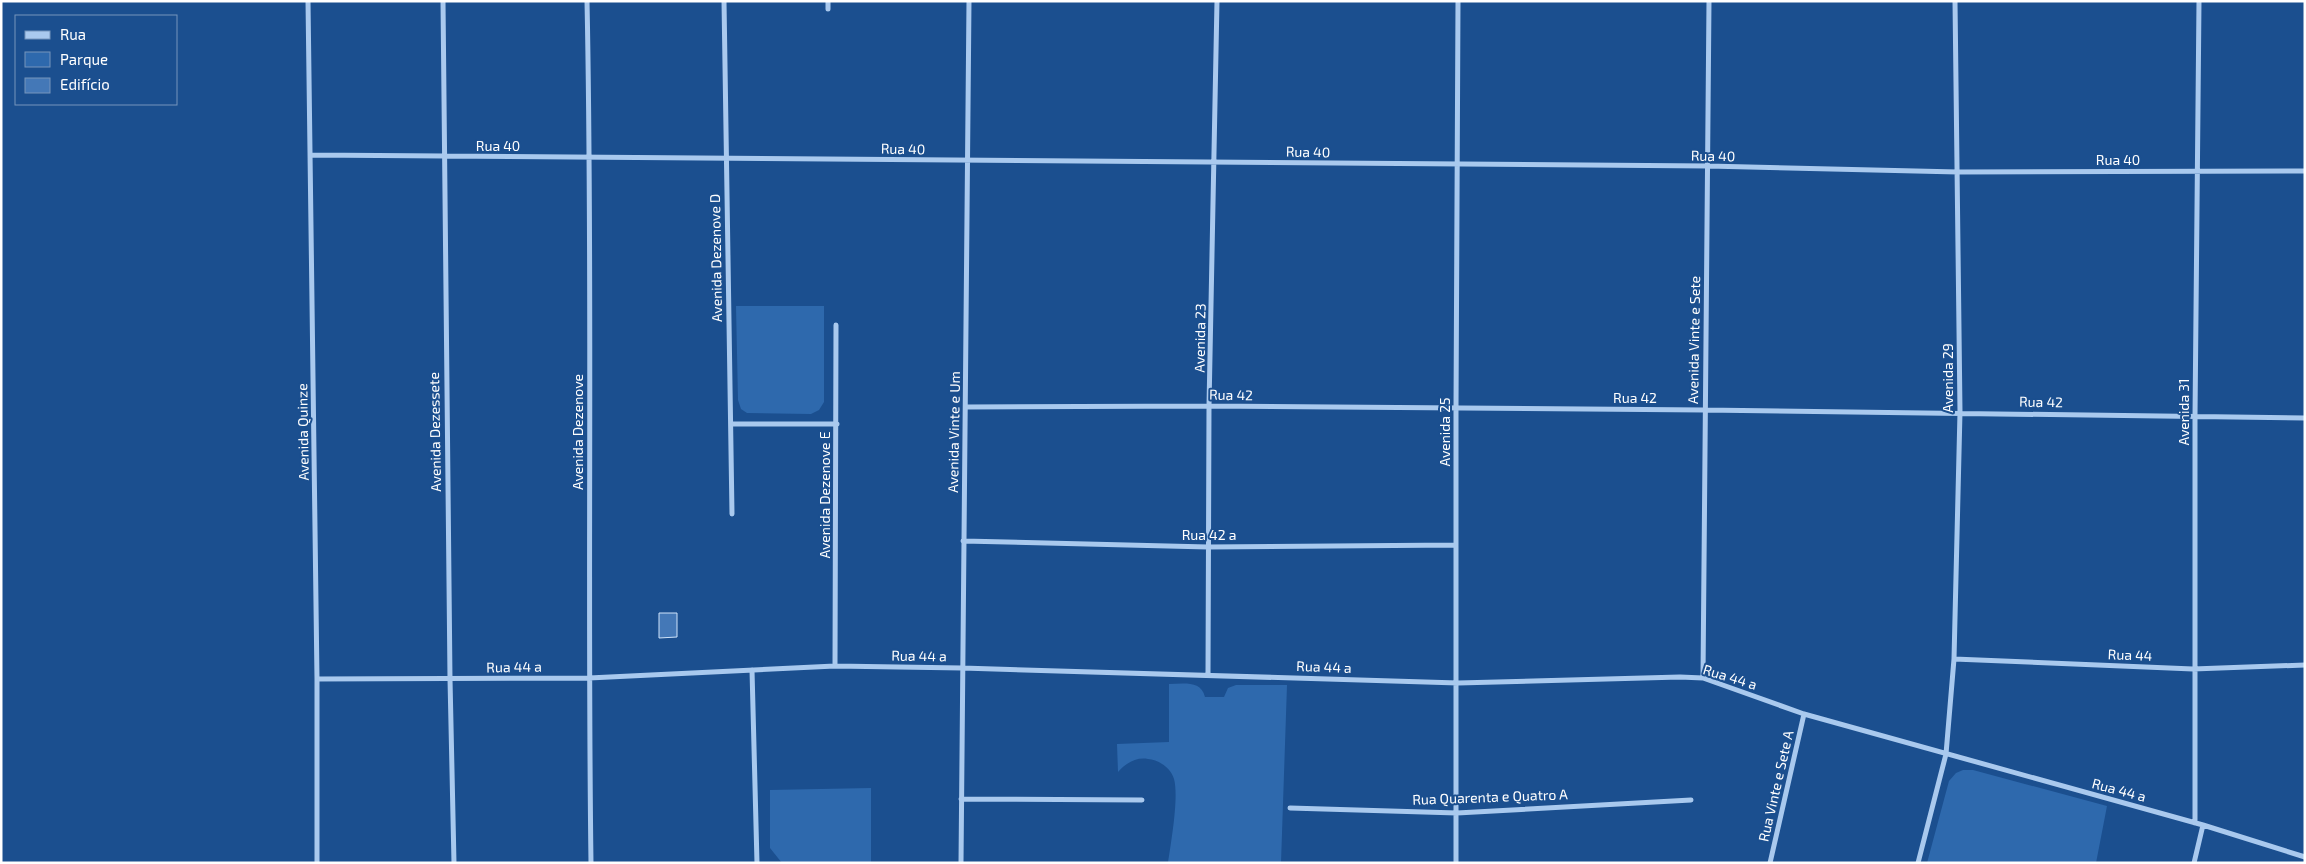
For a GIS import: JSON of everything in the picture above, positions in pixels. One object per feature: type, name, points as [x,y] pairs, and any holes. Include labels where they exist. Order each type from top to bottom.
[{"type":"street","name":"Avenida Quinze","points":[[308,1],[317,679],[317,863]]},
{"type":"street","name":"Avenida Dezessete","points":[[443,1],[443,157],[454,863]]},
{"type":"street","name":"Avenida Dezenove","points":[[587,1],[590,158],[588,678],[591,863]]},
{"type":"street","name":"Avenida Dezenove D","points":[[724,1],[732,514]]},
{"type":"street","points":[[828,1],[828,9]]},
{"type":"street","name":"Avenida Vinte e Um","points":[[961,863],[962,541],[970,161],[969,1]]},
{"type":"street","name":"Avenida 23","points":[[1208,675],[1209,406],[1217,1]]},
{"type":"street","name":"Avenida 25","points":[[1456,863],[1458,683],[1456,409],[1458,1]]},
{"type":"street","name":"Avenida Vinte e Sete","points":[[1703,678],[1709,1]]},
{"type":"street","name":"Avenida 29","points":[[1918,863],[1946,754],[1954,659],[1960,412],[1955,1]]},
{"type":"street","name":"Avenida 31","points":[[2195,823],[2193,669],[2199,1]]},
{"type":"street","name":"Rua 40","points":[[311,155],[1708,166],[1958,172],[2305,171]]},
{"type":"street","name":"Avenida Dezenove E","points":[[835,666],[836,325]]},
{"type":"street","name":"Rua 42","points":[[966,407],[1209,406],[1960,412],[2195,418],[2305,418]]},
{"type":"street","points":[[731,424],[836,424]]},
{"type":"street","name":"Rua 42 a","points":[[962,541],[1208,546],[1456,545]]},
{"type":"street","name":"Rua 44","points":[[1954,659],[2193,669],[2305,665]]},
{"type":"street","name":"Rua 44 a","points":[[317,679],[588,678],[835,666],[1458,683],[1703,678],[1804,714],[2203,825],[2305,857]]},
{"type":"street","points":[[752,670],[756,863]]},
{"type":"street","name":"Rua Vinte e Sete A","points":[[1770,863],[1804,714]]},
{"type":"street","points":[[961,799],[1142,800]]},
{"type":"street","name":"Rua Quarenta e Quatro A","points":[[1290,808],[1457,813],[1691,800]]},
{"type":"street","points":[[2194,863],[2203,825]]},
{"type":"green space","points":[[736,306],[824,306],[824,402],[819,410],[811,414],[747,413],[741,409],[738,400]]},
{"type":"green space","points":[[1169,684],[1196,685],[1205,697],[1224,697],[1228,688],[1236,685],[1287,685],[1281,863],[1168,863],[1176,797],[1174,779],[1167,768],[1160,763],[1144,759],[1131,761],[1118,772],[1117,744],[1169,742]]},
{"type":"green space","points":[[1963,770],[1973,770],[2107,806],[2096,863],[1927,863],[1949,781],[1956,773]]},
{"type":"green space","points":[[871,788],[871,863],[782,863],[770,848],[770,790]]},
{"type":"building","points":[[659,613],[677,613],[677,637],[659,638]]}]
